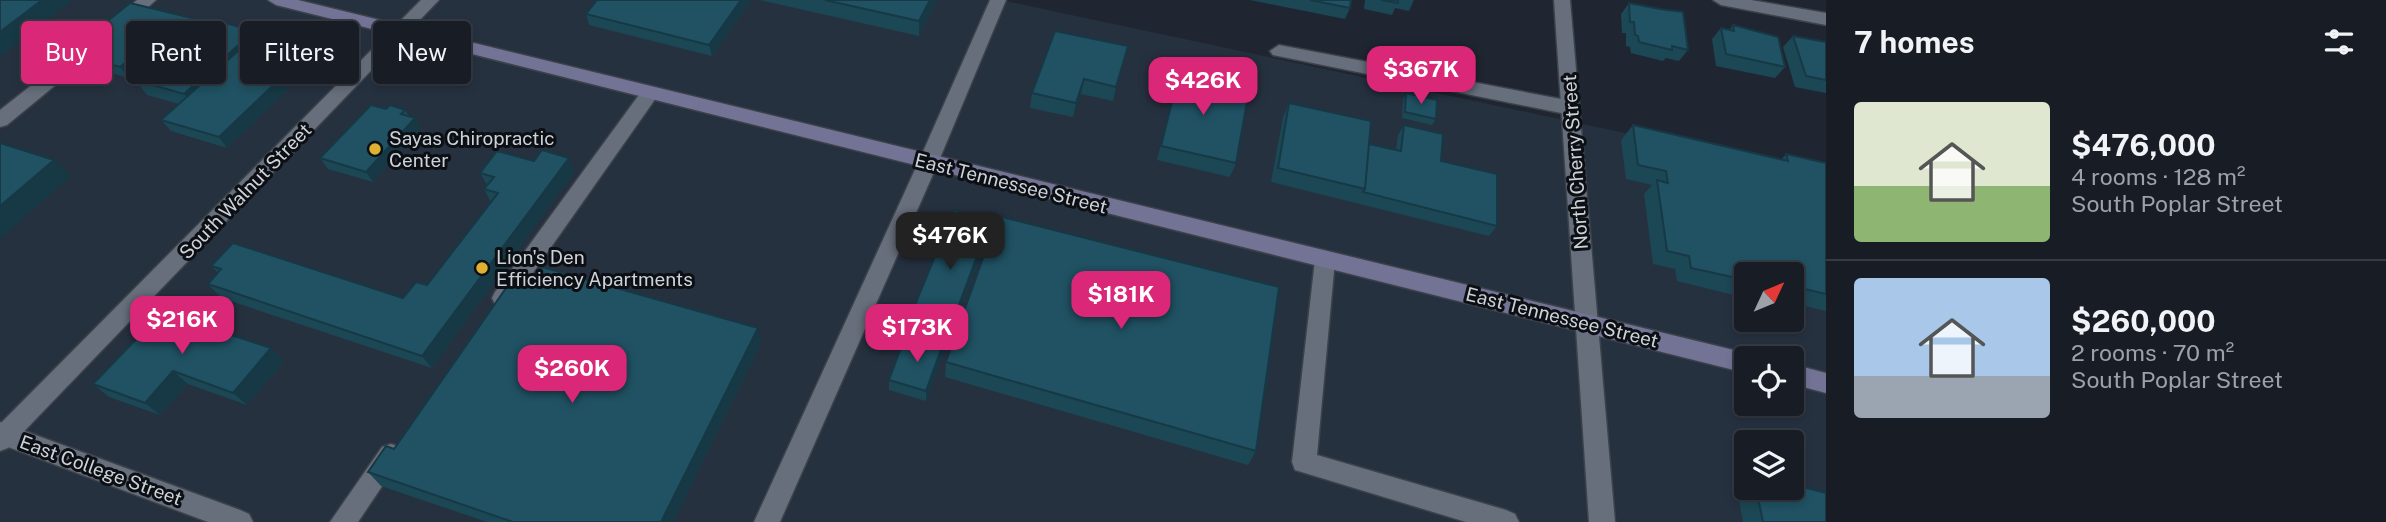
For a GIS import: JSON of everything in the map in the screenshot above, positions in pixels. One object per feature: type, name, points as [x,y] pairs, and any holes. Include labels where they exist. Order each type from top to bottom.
[{"type":"main road","name":"East Tennessee Street","points":[[276,0],[373,23]]},
{"type":"main road","name":"East Tennessee Street","points":[[471,48],[928,163],[1734,360]]},
{"type":"main road","points":[[1804,377],[1826,383]]},
{"type":"street","points":[[0,120],[148,0]]},
{"type":"street","name":"South Walnut Street","points":[[410,21],[431,0]]},
{"type":"street","points":[[767,522],[998,0]]},
{"type":"street","name":"North Cherry Street","points":[[1562,0],[1602,522]]},
{"type":"street","points":[[1721,0],[1826,19]]},
{"type":"street","points":[[1279,51],[1571,108]]},
{"type":"street","name":"South Walnut Street","points":[[2,436],[373,58]]},
{"type":"street","points":[[487,321],[650,93]]},
{"type":"street","points":[[1325,260],[1304,462],[1506,522]]},
{"type":"street","points":[[343,522],[407,432]]},
{"type":"street","name":"East College Street","points":[[2,436],[240,522]]},
{"type":"shaded area","points":[[0,0],[1001,0],[1826,176],[1826,522],[0,522]]},
{"type":"building","points":[[0,0],[42,0],[0,32]]},
{"type":"building","points":[[597,0],[741,0],[709,45],[586,14]]},
{"type":"building","points":[[825,0],[930,0],[919,21]]},
{"type":"building","points":[[1310,0],[1351,0],[1350,8]]},
{"type":"building","points":[[130,3],[204,21],[126,21],[126,62],[120,67],[112,65],[112,21],[108,21]]},
{"type":"building","points":[[1629,3],[1683,12],[1688,50],[1672,46],[1672,50],[1639,42],[1638,36],[1635,35],[1634,22],[1630,22]]},
{"type":"building","points":[[226,23],[240,27],[240,44],[226,56]]},
{"type":"building","points":[[1733,25],[1778,37],[1785,67],[1726,54],[1721,28],[1734,31]]},
{"type":"building","points":[[1055,31],[1128,46],[1116,87],[1084,79],[1076,103],[1032,93]]},
{"type":"building","points":[[1793,36],[1826,42],[1826,80],[1806,76]]},
{"type":"building","points":[[240,49],[240,84],[274,84],[219,137],[161,120],[201,84],[226,84],[226,62]]},
{"type":"building","points":[[1183,58],[1212,64],[1206,93],[1247,102],[1236,163],[1161,146]]},
{"type":"building","points":[[149,84],[195,84],[184,94]]},
{"type":"building","points":[[1406,93],[1437,100],[1436,119],[1405,112]]},
{"type":"building","points":[[1289,103],[1371,121],[1365,189],[1278,168]]},
{"type":"building","name":"Sayas Chiropractic Center","points":[[371,105],[386,109],[390,105],[405,110],[401,114],[415,118],[366,172],[320,158]]},
{"type":"building","points":[[1404,125],[1443,134],[1441,161],[1497,174],[1497,226],[1363,192],[1369,144],[1401,151]]},
{"type":"building","points":[[1633,125],[1788,161],[1786,154],[1826,163],[1826,294],[1804,289],[1804,262],[1734,262],[1734,277],[1691,268],[1689,256],[1667,251],[1657,180],[1668,183],[1666,171],[1638,165]]},
{"type":"building","points":[[0,143],[54,160],[0,206]]},
{"type":"building","name":"Lion's Den Efficiency Apartments","points":[[542,150],[569,158],[422,356],[208,284],[221,269],[211,266],[233,243],[403,298],[416,282],[427,285],[498,193],[484,189],[494,177],[480,173],[497,151],[534,161]]},
{"type":"building","points":[[954,210],[991,219],[948,334],[908,322]]},
{"type":"building","points":[[998,216],[1279,287],[1256,451],[946,362]]},
{"type":"building","points":[[542,267],[758,328],[661,522],[513,522],[368,472],[386,446],[394,449],[515,275],[533,280]]},
{"type":"building","points":[[170,304],[220,321],[213,329],[271,348],[233,393],[173,371],[145,403],[93,384]]},
{"type":"building","points":[[923,335],[944,341],[926,391],[889,380],[902,345],[918,349]]},
{"type":"building","points":[[1804,487],[1826,493],[1826,522],[1763,522],[1758,500],[1804,500]]},
{"type":"place","name":"Sayas Chiropractic Center","points":[[375,149]]},
{"type":"place","name":"Lion's Den Efficiency Apartments","points":[[482,268]]}]
